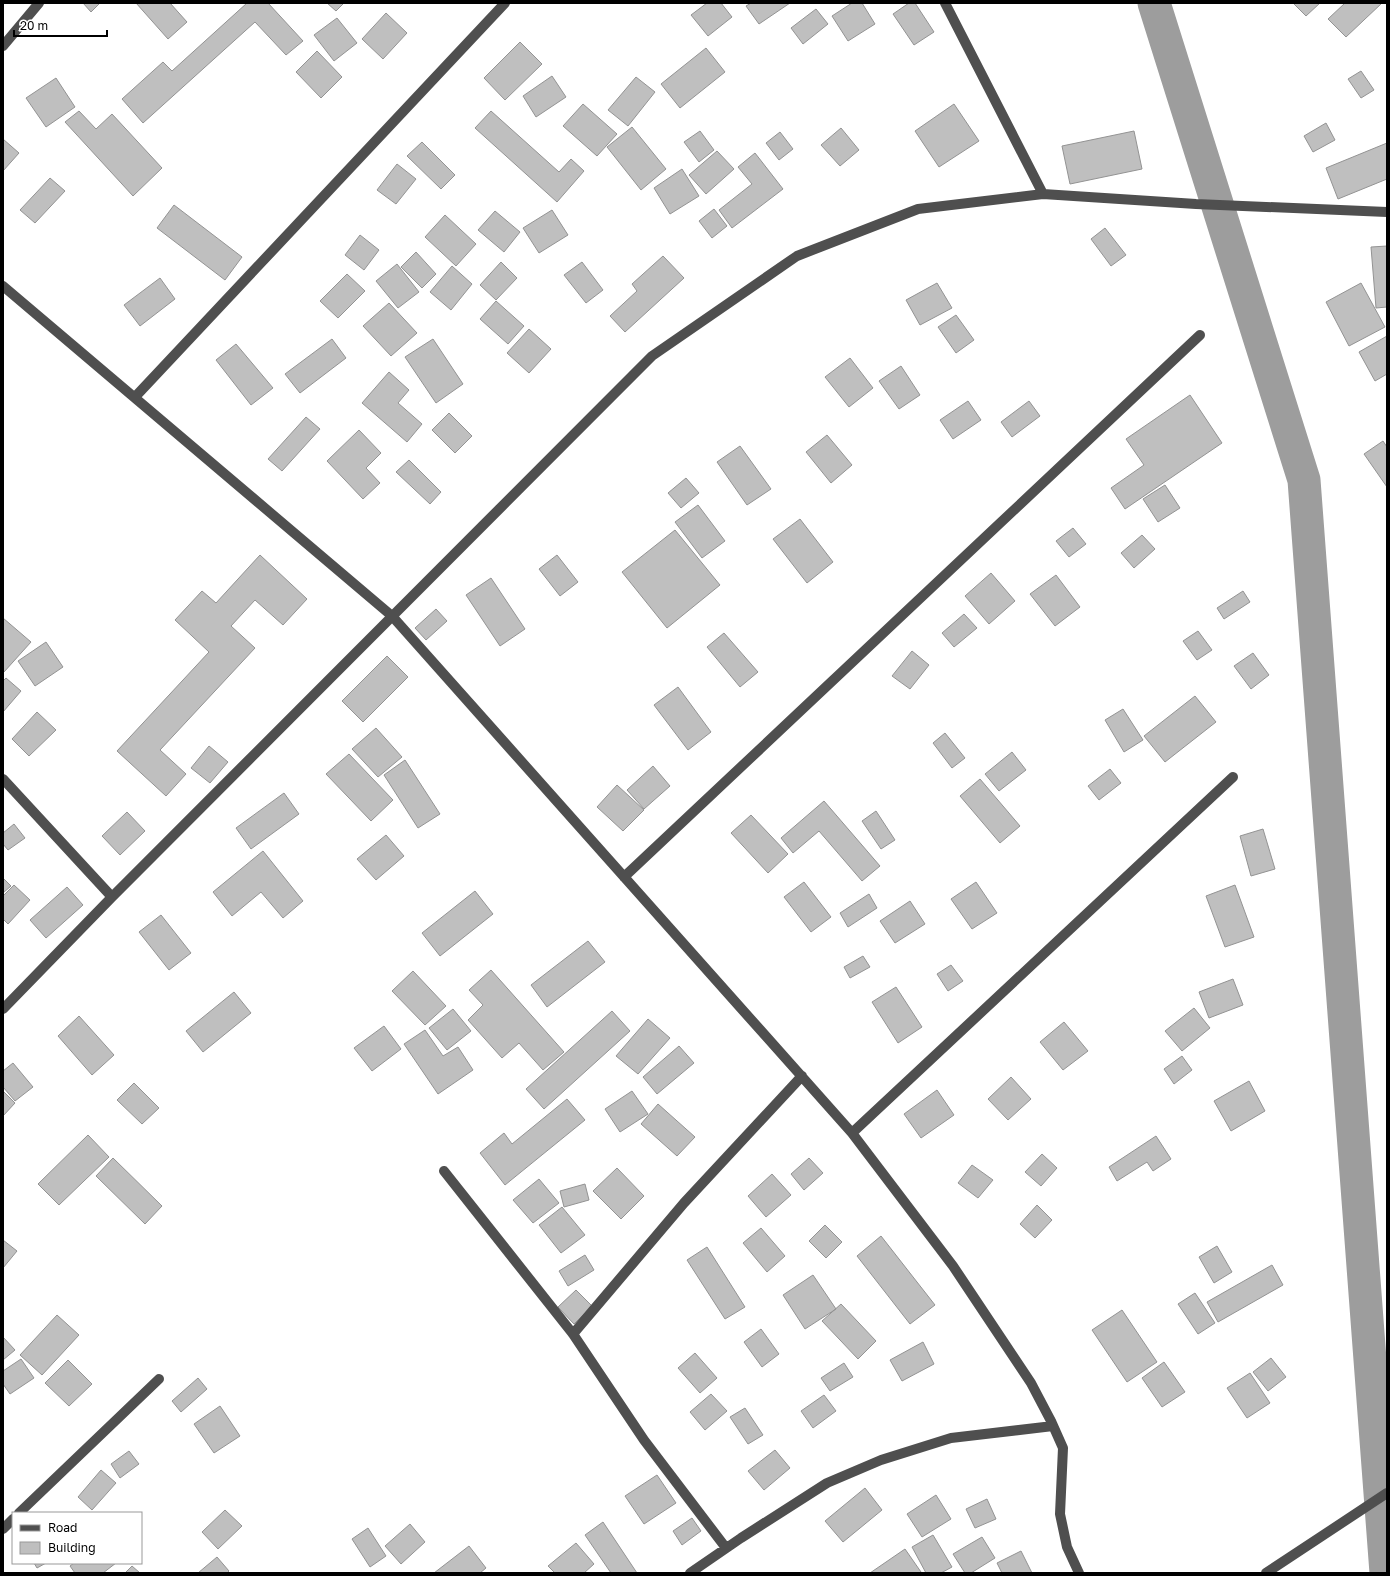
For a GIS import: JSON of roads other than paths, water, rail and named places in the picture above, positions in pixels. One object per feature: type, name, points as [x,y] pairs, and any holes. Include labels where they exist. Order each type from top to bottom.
[{"type":"street","points":[[3,46],[39,3]]},
{"type":"street","points":[[135,398],[505,3]]},
{"type":"street","points":[[945,3],[1043,194]]},
{"type":"street","points":[[3,1009],[112,897],[652,356],[797,256],[918,209],[1043,194],[1196,204],[1387,212]]},
{"type":"street","points":[[3,286],[392,616],[852,1133],[953,1266],[1030,1383],[1053,1426],[1063,1448],[1060,1514],[1067,1547],[1079,1573]]},
{"type":"street","points":[[624,878],[1200,335]]},
{"type":"street","points":[[852,1133],[1233,777]]},
{"type":"street","points":[[3,779],[112,897]]},
{"type":"street","points":[[573,1334],[684,1203],[802,1076]]},
{"type":"street","points":[[444,1172],[573,1334],[644,1440],[726,1548]]},
{"type":"street","points":[[20,1512],[159,1379]]},
{"type":"street","points":[[690,1573],[827,1482],[881,1460],[951,1438],[1053,1426]]},
{"type":"street","points":[[1266,1573],[1387,1493]]},
{"type":"street","points":[[3,1529],[12,1520]]},
{"type":"waterway","points":[[1154,3],[1304,480],[1386,1573]]}]
